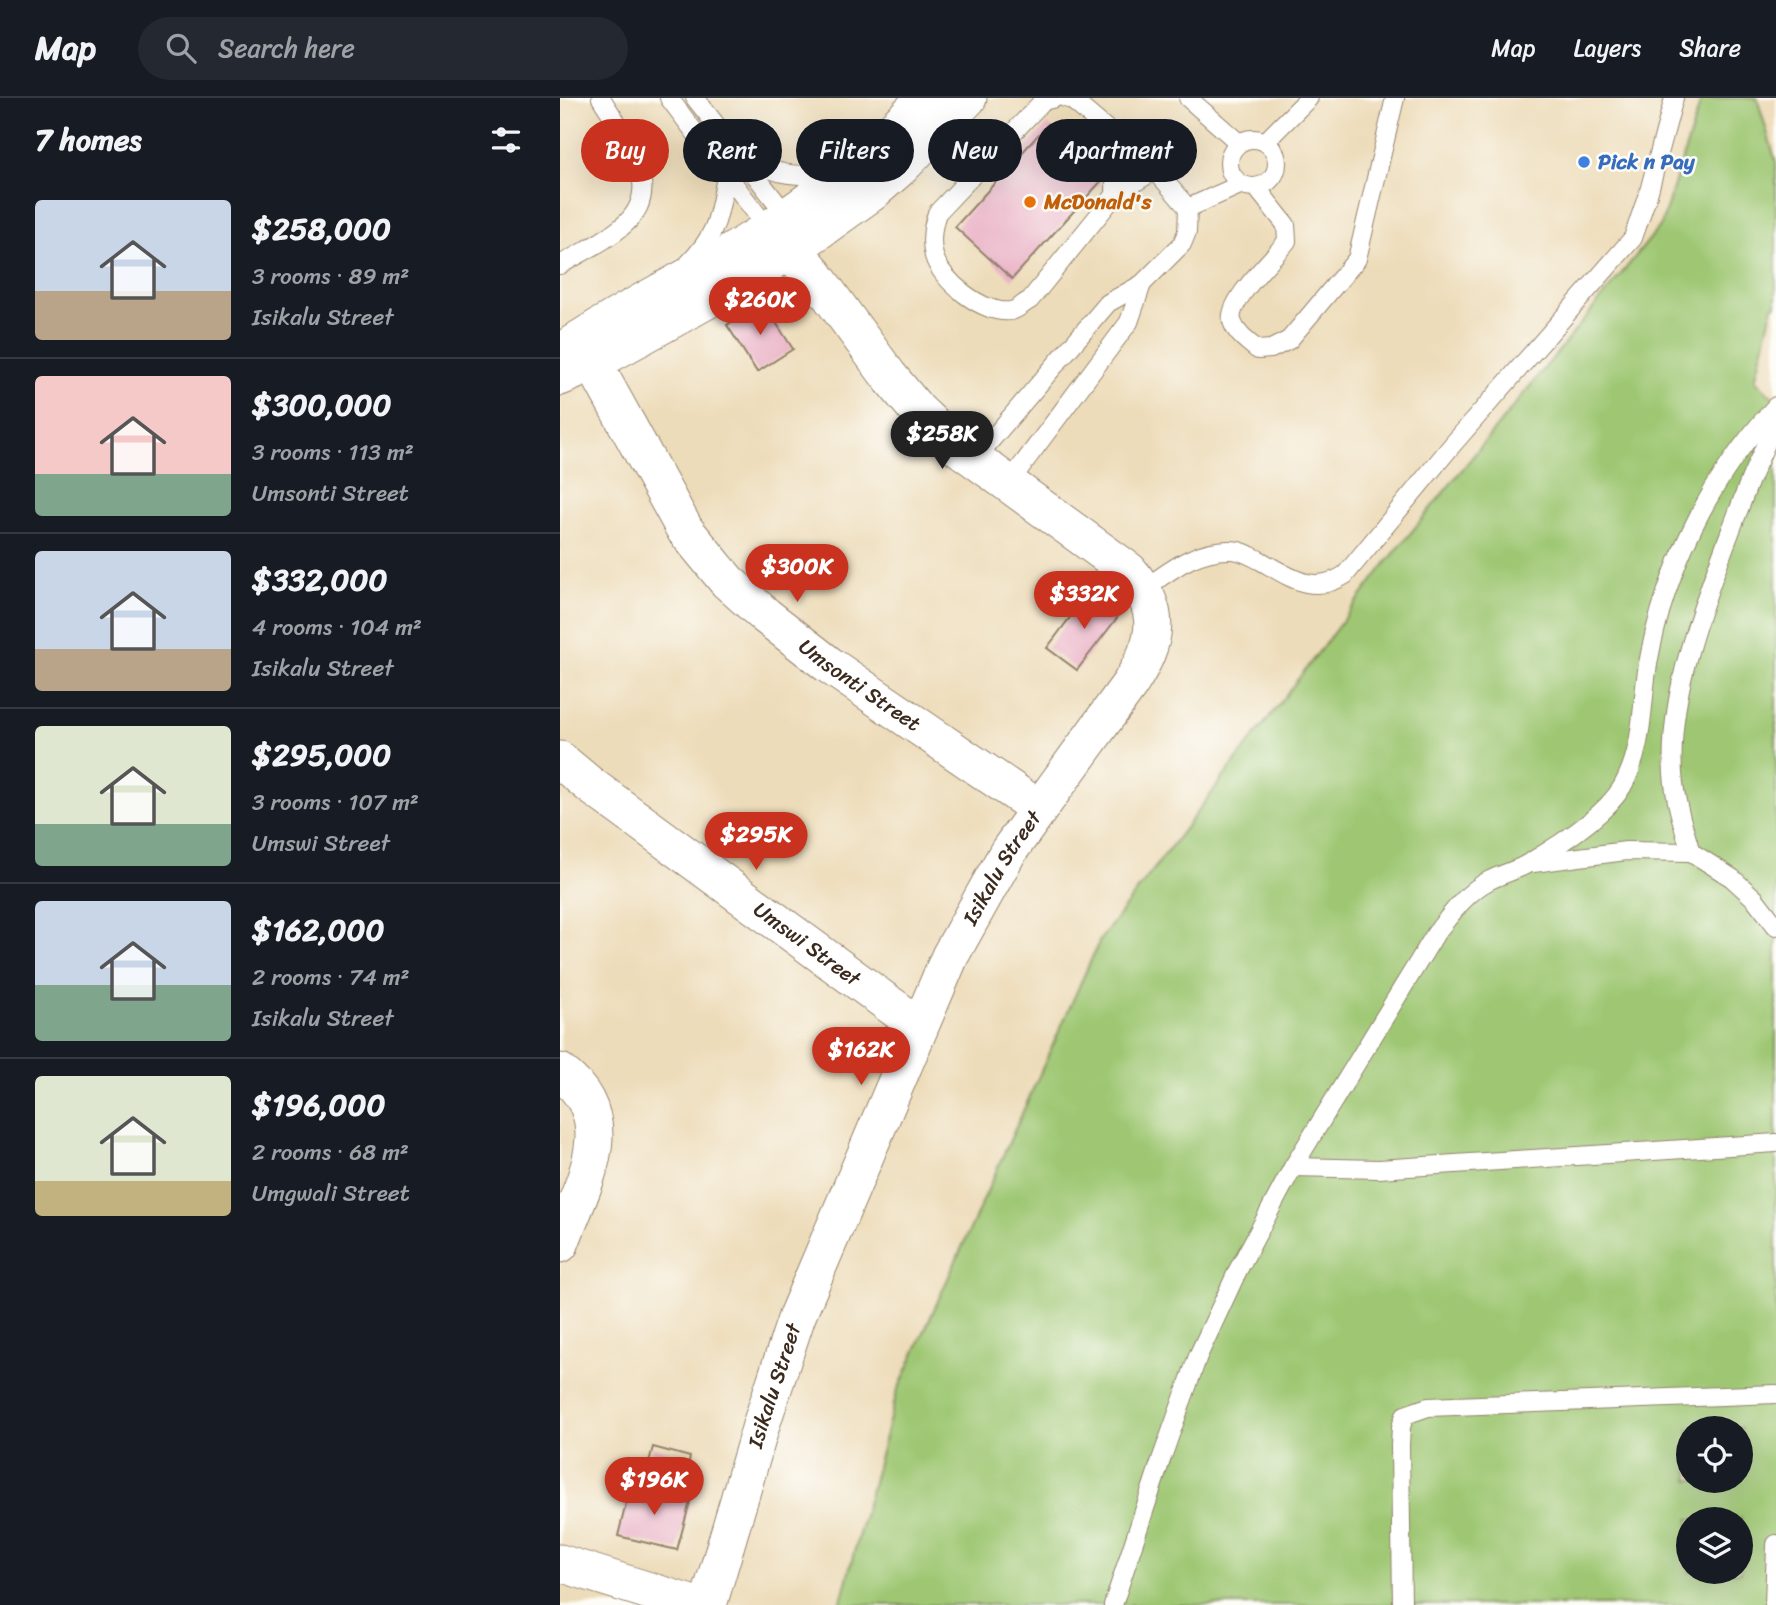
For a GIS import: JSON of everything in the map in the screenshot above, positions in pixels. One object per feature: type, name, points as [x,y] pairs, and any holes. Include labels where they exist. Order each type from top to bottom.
[{"type":"street","points":[[904,119],[925,98]]},
{"type":"street","points":[[578,351],[747,278],[791,241],[870,194],[901,167],[968,98]]},
{"type":"street","points":[[560,377],[578,351],[663,289],[729,254],[791,241],[840,182]]},
{"type":"street","name":"Isikalu Street","points":[[708,1605],[762,1422],[797,1316],[950,957],[1008,852],[1130,684],[1146,659],[1153,640],[1154,621],[1149,598],[1129,570],[951,442],[918,411],[888,375],[791,241]]},
{"type":"street","name":"Umsonti Street","points":[[578,351],[685,530],[727,581],[766,617],[829,665],[1038,808]]},
{"type":"street","name":"Umswi Street","points":[[560,760],[590,785],[919,1026]]},
{"type":"street","points":[[560,1072],[584,1094],[592,1111],[595,1134],[593,1153],[560,1244]]},
{"type":"street","points":[[560,1563],[694,1605]]},
{"type":"lane","points":[[560,265],[625,224],[640,206],[644,185],[638,160],[601,98]]},
{"type":"lane","points":[[669,98],[685,119]]},
{"type":"lane","points":[[695,98],[711,119]]},
{"type":"lane","points":[[1055,98],[1043,101],[937,213],[931,232],[934,258],[945,276],[975,302],[993,309],[1012,311],[1030,300],[1115,195],[1136,182]]},
{"type":"lane","points":[[1065,98],[1072,100],[1095,119]]},
{"type":"lane","points":[[1188,98],[1239,143]]},
{"type":"lane","points":[[1266,141],[1309,98]]},
{"type":"lane","points":[[1188,208],[1249,185],[1265,185],[1276,172],[1277,155],[1266,141],[1252,138],[1233,148],[1229,164],[1235,179],[1249,185],[1286,225],[1287,241],[1234,303],[1231,319],[1238,333],[1258,350],[1271,349],[1289,340],[1357,259],[1395,98]]},
{"type":"lane","points":[[1144,589],[1183,562],[1200,555],[1232,550],[1244,552],[1305,584],[1333,583],[1345,575],[1362,558],[1453,444],[1633,238],[1649,191],[1674,98]]},
{"type":"lane","points":[[663,289],[699,252],[713,233],[725,182]]},
{"type":"lane","points":[[736,182],[791,241]]},
{"type":"lane","points":[[753,182],[791,241]]},
{"type":"lane","points":[[1115,182],[1115,195]]},
{"type":"lane","points":[[975,460],[1108,303],[1142,284],[1182,244],[1187,232],[1188,208],[1165,182]]},
{"type":"lane","points":[[1008,484],[1129,322],[1142,284]]},
{"type":"lane","points":[[1113,1605],[1160,1460],[1198,1356],[1238,1270],[1293,1167],[1436,933],[1465,897],[1488,881],[1526,865],[1603,809],[1619,791],[1632,770],[1639,743],[1648,663],[1667,595],[1689,534],[1721,477],[1755,428],[1776,406]]},
{"type":"lane","points":[[1692,852],[1678,811],[1673,774],[1678,697],[1696,633],[1721,561],[1755,466],[1772,434],[1776,415]]},
{"type":"lane","points":[[1526,865],[1626,851],[1692,852],[1732,878],[1755,899],[1776,926]]},
{"type":"lane","points":[[1293,1167],[1379,1169],[1776,1143]]},
{"type":"lane","points":[[1402,1605],[1400,1445],[1405,1415],[1428,1407],[1776,1394]]},
{"type":"lane","points":[[1774,1605],[1776,1544]]},
{"type":"green space","points":[[1702,98],[1757,98],[1776,162],[1776,305],[1773,306],[1755,380],[1776,400],[1776,1605],[840,1605],[897,1392],[1100,940],[1387,562],[1661,225]]},
{"type":"building","name":"McDonald's","points":[[1036,137],[1036,182],[1100,182],[1012,279],[955,227],[996,182],[1022,182],[1022,153]]},
{"type":"building","points":[[762,301],[793,349],[757,372],[727,325]]},
{"type":"building","points":[[1090,591],[1120,614],[1077,670],[1047,648]]},
{"type":"building","points":[[653,1447],[690,1457],[682,1487],[645,1477]]},
{"type":"building","points":[[631,1483],[691,1498],[677,1550],[618,1536]]},
{"type":"place","name":"Pick n Pay","points":[[1584,162]]},
{"type":"place","name":"McDonald's","points":[[1030,202]]}]
